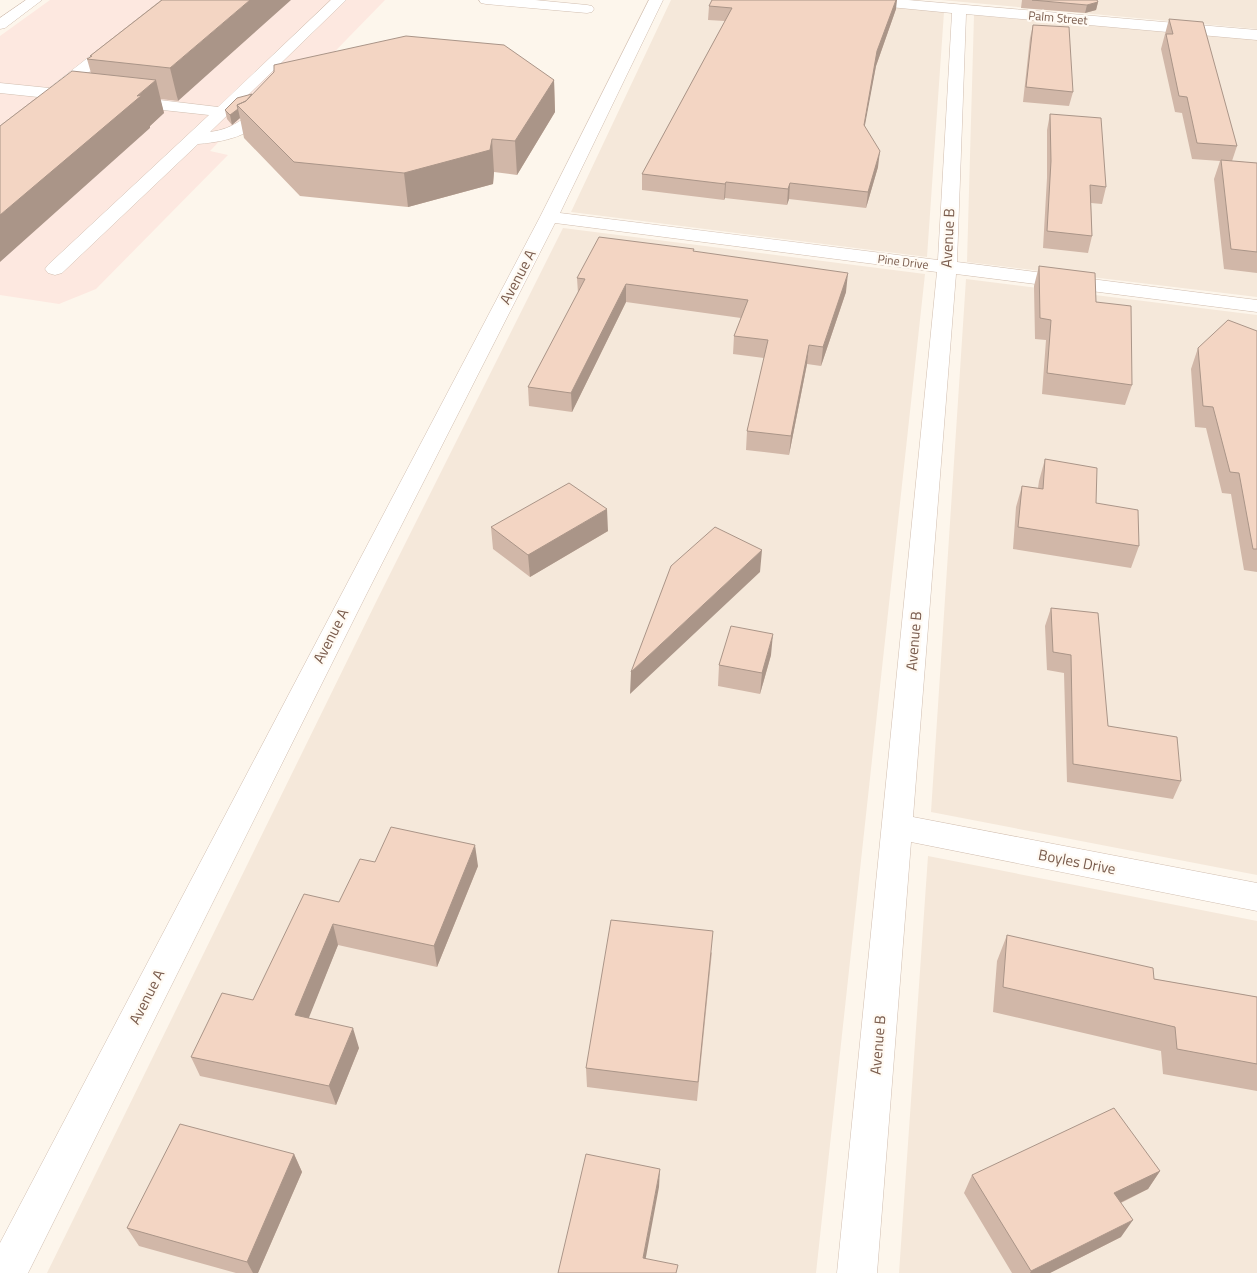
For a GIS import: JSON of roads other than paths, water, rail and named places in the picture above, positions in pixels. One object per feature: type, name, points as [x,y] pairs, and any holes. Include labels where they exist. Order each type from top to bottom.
[{"type":"street","points":[[0,25],[35,0]]},
{"type":"street","points":[[0,134],[172,0]]},
{"type":"street","points":[[55,269],[340,0]]},
{"type":"street","points":[[486,0],[588,9]]},
{"type":"street","name":"Avenue A","points":[[6,1273],[352,594],[549,217],[656,0]]},
{"type":"street","name":"Palm Street","points":[[859,0],[1257,35]]},
{"type":"street","name":"Avenue B","points":[[857,1273],[946,268],[959,9]]},
{"type":"street","points":[[192,139],[232,135],[246,128],[271,103],[271,95],[249,86]]},
{"type":"street","points":[[0,88],[222,112]]},
{"type":"street","name":"Pine Drive","points":[[549,217],[1257,306]]},
{"type":"street","name":"Boyles Drive","points":[[898,827],[1257,897]]}]
